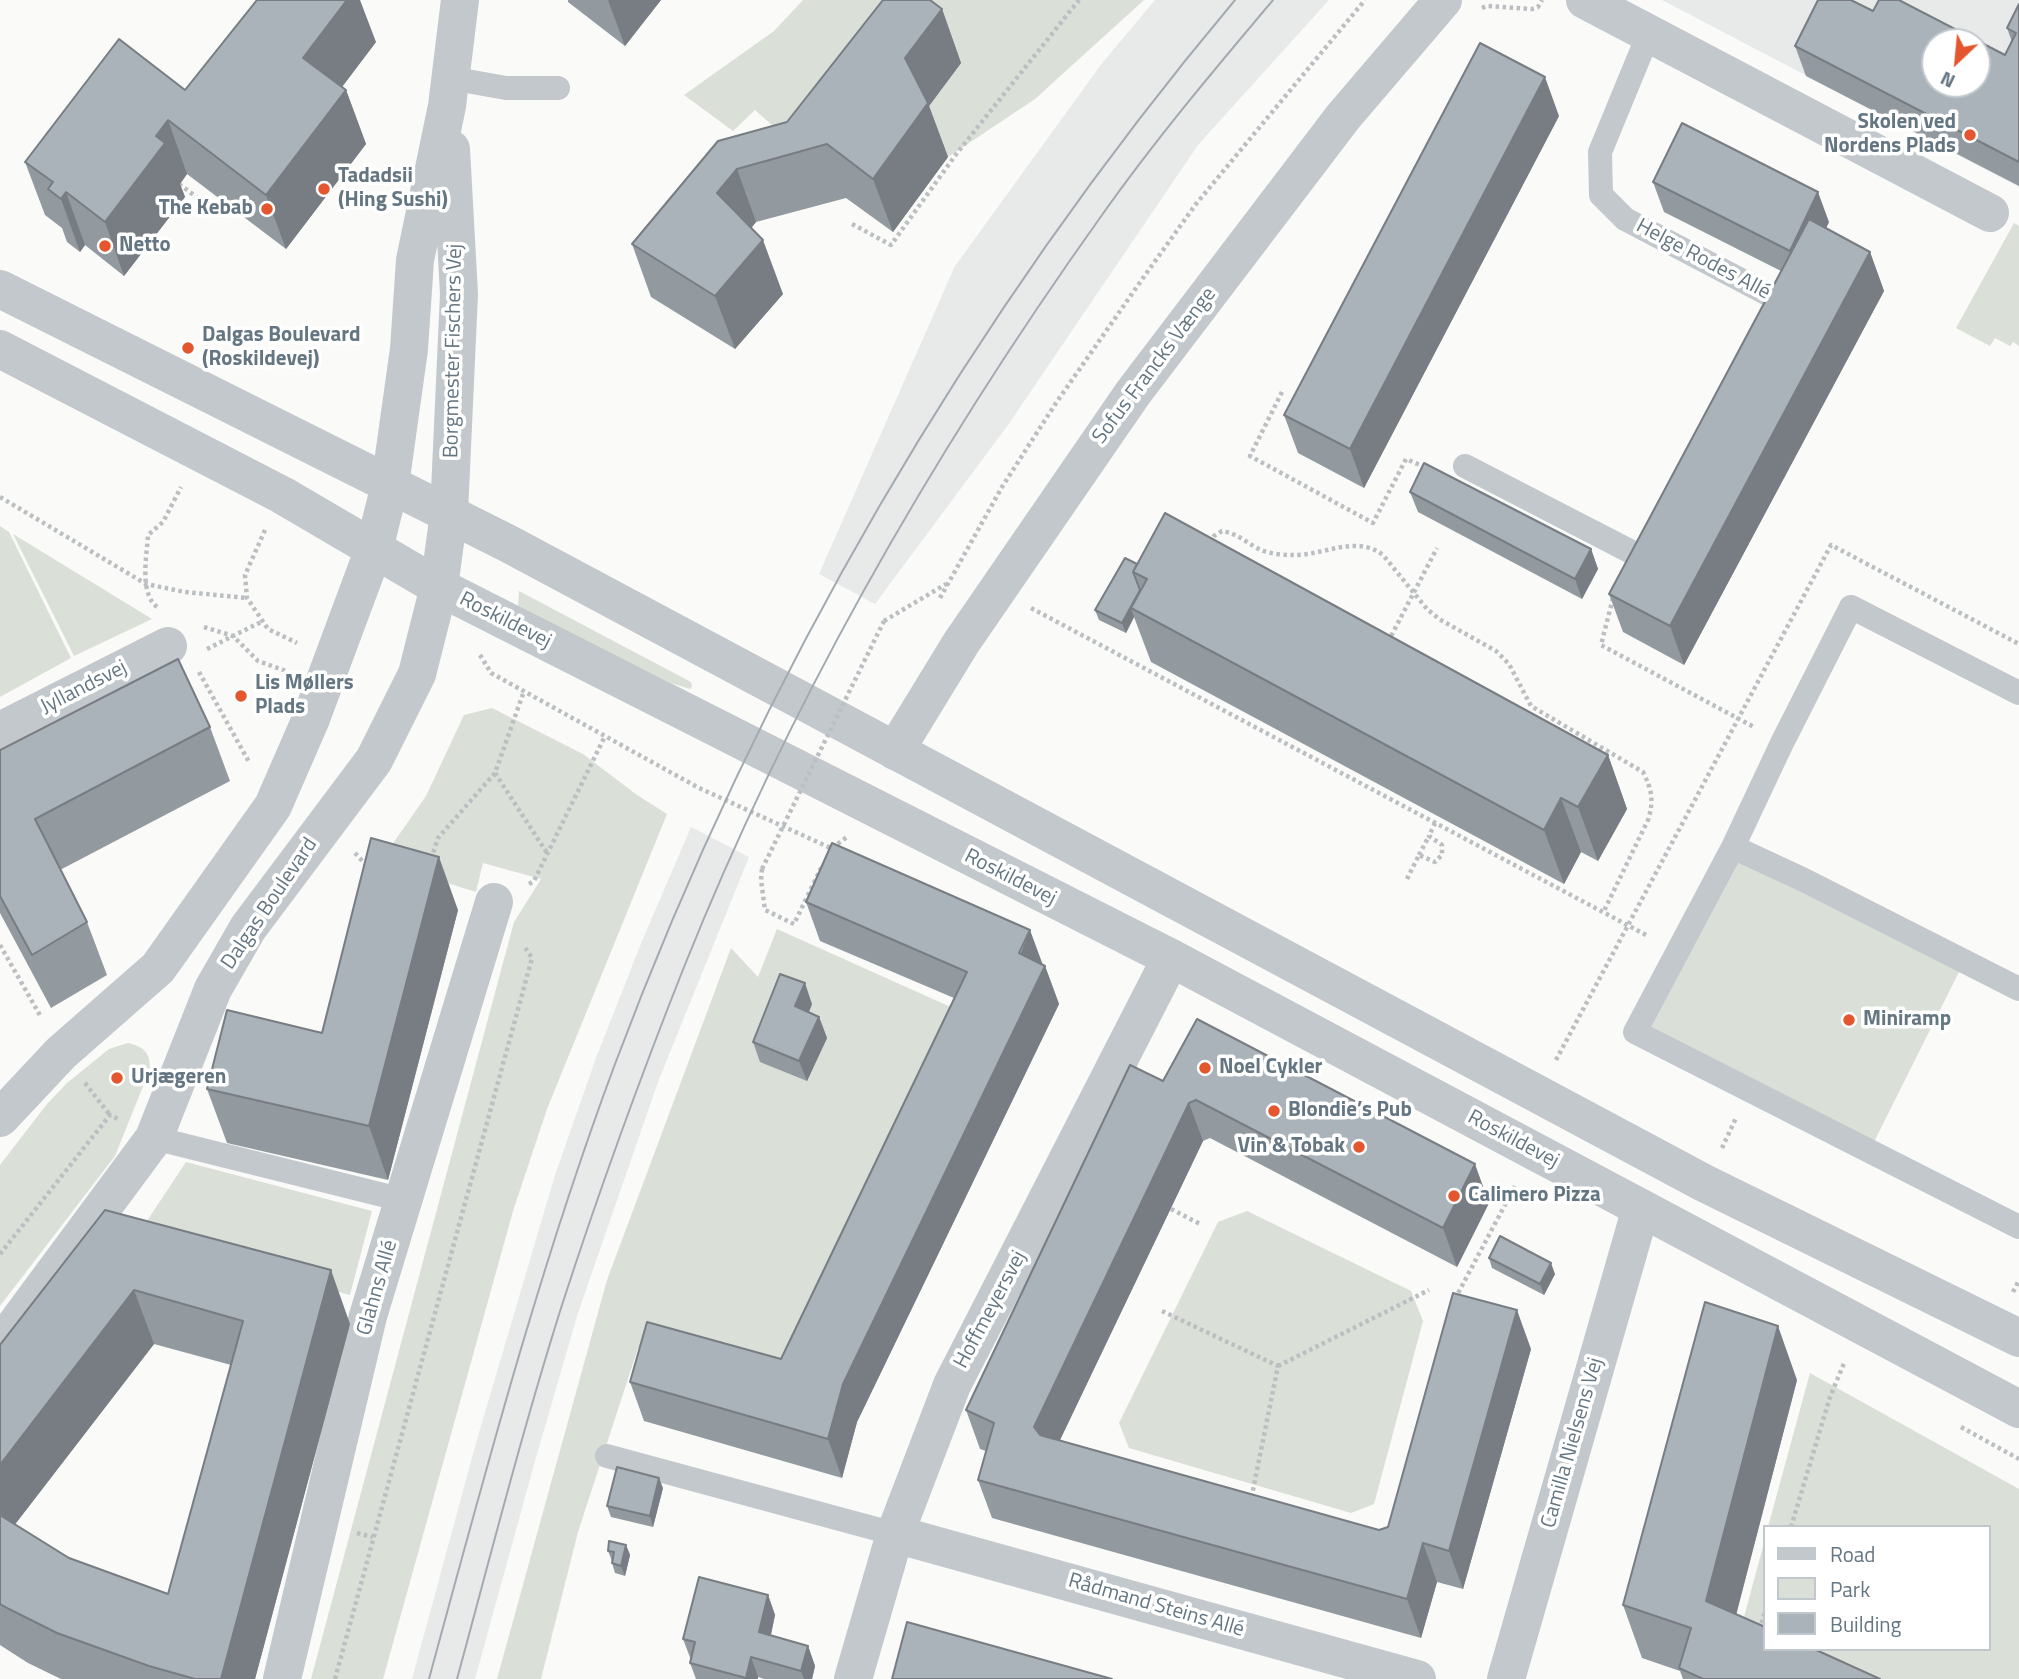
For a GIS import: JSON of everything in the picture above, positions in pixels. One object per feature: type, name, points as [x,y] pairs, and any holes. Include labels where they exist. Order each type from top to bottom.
[{"type":"street","name":"Borgmester Fischers Vej","points":[[390,485],[409,349],[415,260],[448,92],[460,0]]},
{"type":"street","points":[[1585,0],[1990,213]]},
{"type":"street","name":"Sofus Francks Vænge","points":[[865,803],[961,643],[1161,356],[1343,117],[1461,5]]},
{"type":"street","name":"Borgmester Fischers Vej","points":[[448,92],[459,294],[449,513]]},
{"type":"street","points":[[0,289],[449,513],[628,606],[1704,1183],[2019,1338]]},
{"type":"street","name":"Roskildevej","points":[[0,349],[282,495],[439,587],[1171,958],[2019,1409]]},
{"type":"street","points":[[0,1118],[61,1053],[158,968],[273,806],[328,673],[374,549],[390,485]]},
{"type":"street","name":"Dalgas Boulevard","points":[[0,1346],[95,1239],[154,1138],[213,989],[248,928],[374,760],[417,674],[439,587],[449,513]]},
{"type":"street","name":"Jyllandsvej","points":[[0,731],[191,648]]},
{"type":"street","name":"Glahns Allé","points":[[282,1679],[356,1308],[403,1200],[494,902]]},
{"type":"street","name":"Hoffmeyersvej","points":[[853,1679],[895,1534],[952,1385],[1171,958]]},
{"type":"street","name":"Camilla Nielsens Vej","points":[[1506,1679],[1641,1208]]},
{"type":"street","name":"Rådmand Steins Allé","points":[[895,1534],[1417,1679]]},
{"type":"lane","name":"Helge Rodes Allé","points":[[1649,33],[1600,152],[1601,195],[1625,219],[1779,300],[1760,337]]},
{"type":"lane","points":[[448,92],[558,88]]},
{"type":"lane","points":[[1465,466],[1635,554],[1664,522]]},
{"type":"lane","points":[[2019,693],[1851,607],[1733,847],[1635,1032],[2019,1227]]},
{"type":"lane","points":[[1733,847],[2019,989]]},
{"type":"lane","points":[[154,1138],[403,1200]]},
{"type":"lane","points":[[607,1455],[895,1534]]},
{"type":"path","points":[[852,225],[891,245],[957,153],[1079,0]]},
{"type":"path","points":[[935,608],[1002,487],[1056,403],[1188,214],[1365,0]]},
{"type":"path","points":[[1461,5],[1536,9],[1542,0]]},
{"type":"path","points":[[179,184],[210,207]]},
{"type":"path","points":[[1282,392],[1250,456],[1373,523],[1406,459],[1449,478],[1465,466]]},
{"type":"path","points":[[160,610],[152,604],[146,584],[148,535],[163,522],[199,453]]},
{"type":"path","points":[[282,495],[245,575],[247,598],[268,629],[328,673]]},
{"type":"path","points":[[0,498],[146,584],[185,592],[247,598]]},
{"type":"path","points":[[1207,548],[1214,536],[1222,531],[1274,554],[1296,556],[1362,545],[1375,549],[1383,555],[1427,609],[1439,619],[1496,651],[1510,664],[1531,706],[1643,772],[1652,788],[1653,805],[1603,913]]},
{"type":"path","points":[[1385,648],[1437,548]]},
{"type":"path","points":[[1635,554],[1601,645],[1782,743]]},
{"type":"path","points":[[494,902],[534,881],[605,736],[699,788],[831,848],[794,924],[765,910],[762,869],[884,621],[947,584]]},
{"type":"path","points":[[997,589],[1676,951]]},
{"type":"path","points":[[191,648],[233,636],[263,621]]},
{"type":"path","points":[[233,636],[258,661],[328,673]]},
{"type":"path","points":[[191,648],[233,636]]},
{"type":"path","points":[[191,648],[273,806]]},
{"type":"path","points":[[427,871],[438,838],[495,773],[524,691]]},
{"type":"path","points":[[495,773],[547,853]]},
{"type":"path","points":[[327,820],[366,866],[377,869]]},
{"type":"path","points":[[1407,879],[1435,823]]},
{"type":"path","points":[[1419,855],[1435,862],[1442,855],[1441,845],[1429,836]]},
{"type":"path","points":[[0,945],[61,1053]]},
{"type":"path","points":[[335,1679],[532,958]]},
{"type":"path","points":[[1538,1095],[1598,982]]},
{"type":"path","points":[[1704,1183],[1750,1090]]},
{"type":"path","points":[[0,1254],[110,1115],[154,1138]]},
{"type":"path","points":[[1455,1300],[1534,1152]]},
{"type":"path","points":[[1171,1209],[1202,1225]]},
{"type":"path","points":[[1278,1366],[1429,1290]]},
{"type":"path","points":[[1162,1311],[1278,1366]]},
{"type":"path","points":[[1792,1525],[1830,1397],[1860,1326]]},
{"type":"path","points":[[1251,1500],[1278,1366]]},
{"type":"path","points":[[354,1532],[373,1537]]},
{"type":"path","points":[[1758,1636],[1764,1615]]},
{"type":"shaded area","points":[[1155,0],[1329,0],[1198,145],[1008,425],[875,604],[819,574],[955,266],[1103,62]]},
{"type":"shaded area","name":"Skolen ved Nordens Plads","points":[[1662,0],[2019,0],[2019,187]]},
{"type":"shaded area","points":[[691,827],[749,857],[658,1082],[578,1313],[475,1679],[412,1679],[476,1443],[555,1175],[596,1058]]},
{"type":"green space","points":[[803,0],[1144,0],[1035,99],[948,157],[925,112],[810,159],[755,110],[733,131],[684,95],[774,31]]},
{"type":"green space","points":[[2014,223],[2019,226],[2019,346],[2013,342],[2010,346],[1995,338],[1990,346],[1956,328]]},
{"type":"green space","points":[[0,526],[9,532],[71,658],[0,697]]},
{"type":"green space","points":[[13,534],[152,619],[74,656]]},
{"type":"green space","points":[[519,591],[691,682],[692,687],[690,689],[671,683],[518,607]]},
{"type":"green space","points":[[492,708],[583,754],[667,814],[547,1109],[513,1211],[383,1679],[311,1679],[514,922],[541,879],[483,863],[476,892],[380,862],[426,796],[464,715]]},
{"type":"green space","points":[[1733,847],[1964,962],[1873,1144],[1643,1030]]},
{"type":"green space","points":[[777,929],[964,1013],[783,1389],[638,1348],[578,1532],[541,1679],[497,1679],[607,1280],[731,948],[758,977]]},
{"type":"green space","points":[[128,1043],[145,1051],[150,1069],[115,1156],[0,1306],[0,1165],[47,1104],[67,1083],[109,1049]]},
{"type":"green space","points":[[186,1162],[372,1211],[350,1295],[135,1239]]},
{"type":"green space","points":[[1247,1211],[1411,1291],[1423,1321],[1374,1504],[1351,1513],[1129,1448],[1119,1423],[1218,1222]]},
{"type":"green space","points":[[1810,1373],[2019,1489],[2019,1679],[1804,1679],[1736,1647],[1764,1543],[1764,1651],[1991,1651],[1991,1525],[1769,1525]]},
{"type":"building","points":[[257,0],[347,0],[303,58],[346,90],[266,195],[168,120],[156,136],[165,143],[105,222],[66,192],[61,199],[48,189],[53,182],[25,162],[119,39],[185,90]]},
{"type":"building","points":[[883,0],[930,0],[942,9],[905,58],[928,103],[873,179],[827,144],[737,169],[717,193],[763,240],[715,296],[632,244],[718,141],[787,122]]},
{"type":"building","points":[[1818,0],[1851,0],[1873,11],[1879,0],[1899,0],[1953,28],[1921,28],[1921,98],[1991,98],[1991,48],[2005,55],[2016,33],[2007,28],[2019,4],[2019,162],[1795,46]]},
{"type":"building","points":[[1480,43],[1545,77],[1350,449],[1284,415]]},
{"type":"building","points":[[1682,123],[1818,192],[1790,251],[1653,182]]},
{"type":"building","points":[[1809,219],[1870,252],[1670,626],[1609,594]]},
{"type":"building","points":[[1424,463],[1591,549],[1575,579],[1410,492]]},
{"type":"building","points":[[1165,513],[1608,755],[1578,807],[1561,798],[1544,830],[1131,608],[1147,579],[1133,572]]},
{"type":"building","points":[[1125,558],[1137,564],[1133,572],[1140,590],[1122,623],[1095,610]]},
{"type":"building","points":[[178,659],[210,727],[35,819],[87,922],[32,955],[0,896],[0,750]]},
{"type":"building","points":[[371,838],[439,857],[369,1126],[207,1089],[227,1010],[322,1033]]},
{"type":"building","points":[[832,843],[1030,930],[1019,953],[1045,966],[843,1384],[828,1439],[630,1382],[647,1322],[781,1359],[967,972],[806,902]]},
{"type":"building","points":[[780,974],[805,983],[795,1006],[819,1017],[799,1061],[753,1042]]},
{"type":"building","points":[[1197,1019],[1475,1164],[1443,1228],[1196,1100],[1189,1103],[1034,1427],[1040,1435],[1379,1530],[1388,1527],[1453,1293],[1517,1310],[1449,1551],[1423,1543],[1407,1599],[978,1480],[994,1423],[966,1410],[1130,1065],[1163,1081]]},
{"type":"building","points":[[105,1210],[331,1270],[221,1679],[195,1679],[149,1666],[57,1633],[0,1604],[0,1515],[69,1558],[168,1594],[243,1321],[134,1290],[0,1465],[0,1345]]},
{"type":"building","points":[[1500,1236],[1551,1263],[1540,1284],[1489,1258]]},
{"type":"building","points":[[1705,1302],[1778,1326],[1706,1601],[1764,1627],[1764,1651],[1818,1651],[1880,1679],[1703,1679],[1679,1668],[1691,1628],[1623,1605]]},
{"type":"building","points":[[617,1467],[659,1478],[650,1516],[607,1506]]},
{"type":"building","points":[[609,1541],[626,1545],[621,1566],[612,1563],[614,1552],[608,1551]]},
{"type":"building","points":[[699,1577],[768,1595],[759,1632],[808,1646],[801,1671],[751,1657],[746,1678],[690,1663],[695,1642],[683,1639]]},
{"type":"building","points":[[907,1622],[1112,1679],[892,1679]]},
{"type":"tram line","points":[[429,1679],[515,1370],[562,1216],[615,1064],[672,920],[736,779],[805,641],[880,506],[960,374],[1046,246],[1138,121],[1235,0]]},
{"type":"tram line","points":[[457,1679],[534,1398],[590,1220],[684,967],[771,770],[819,673],[871,579],[981,394],[1122,187],[1273,0]]},
{"type":"place","name":"Skolen ved Nordens Plads","points":[[1970,135]]},
{"type":"place","name":"Tadadsii (Hing Sushi)","points":[[324,189]]},
{"type":"place","name":"The Kebab","points":[[267,209]]},
{"type":"place","name":"Netto","points":[[105,246]]},
{"type":"place","name":"Dalgas Boulevard (Roskildevej)","points":[[188,348]]},
{"type":"place","name":"Lis Møllers Plads","points":[[241,696]]},
{"type":"place","name":"Miniramp","points":[[1849,1020]]},
{"type":"place","name":"Noel Cykler","points":[[1205,1068]]},
{"type":"place","name":"Urjægeren","points":[[117,1078]]},
{"type":"place","name":"Blondie’s Pub","points":[[1274,1111]]},
{"type":"place","name":"Vin & Tobak","points":[[1359,1147]]},
{"type":"place","name":"Calimero Pizza","points":[[1454,1196]]}]
